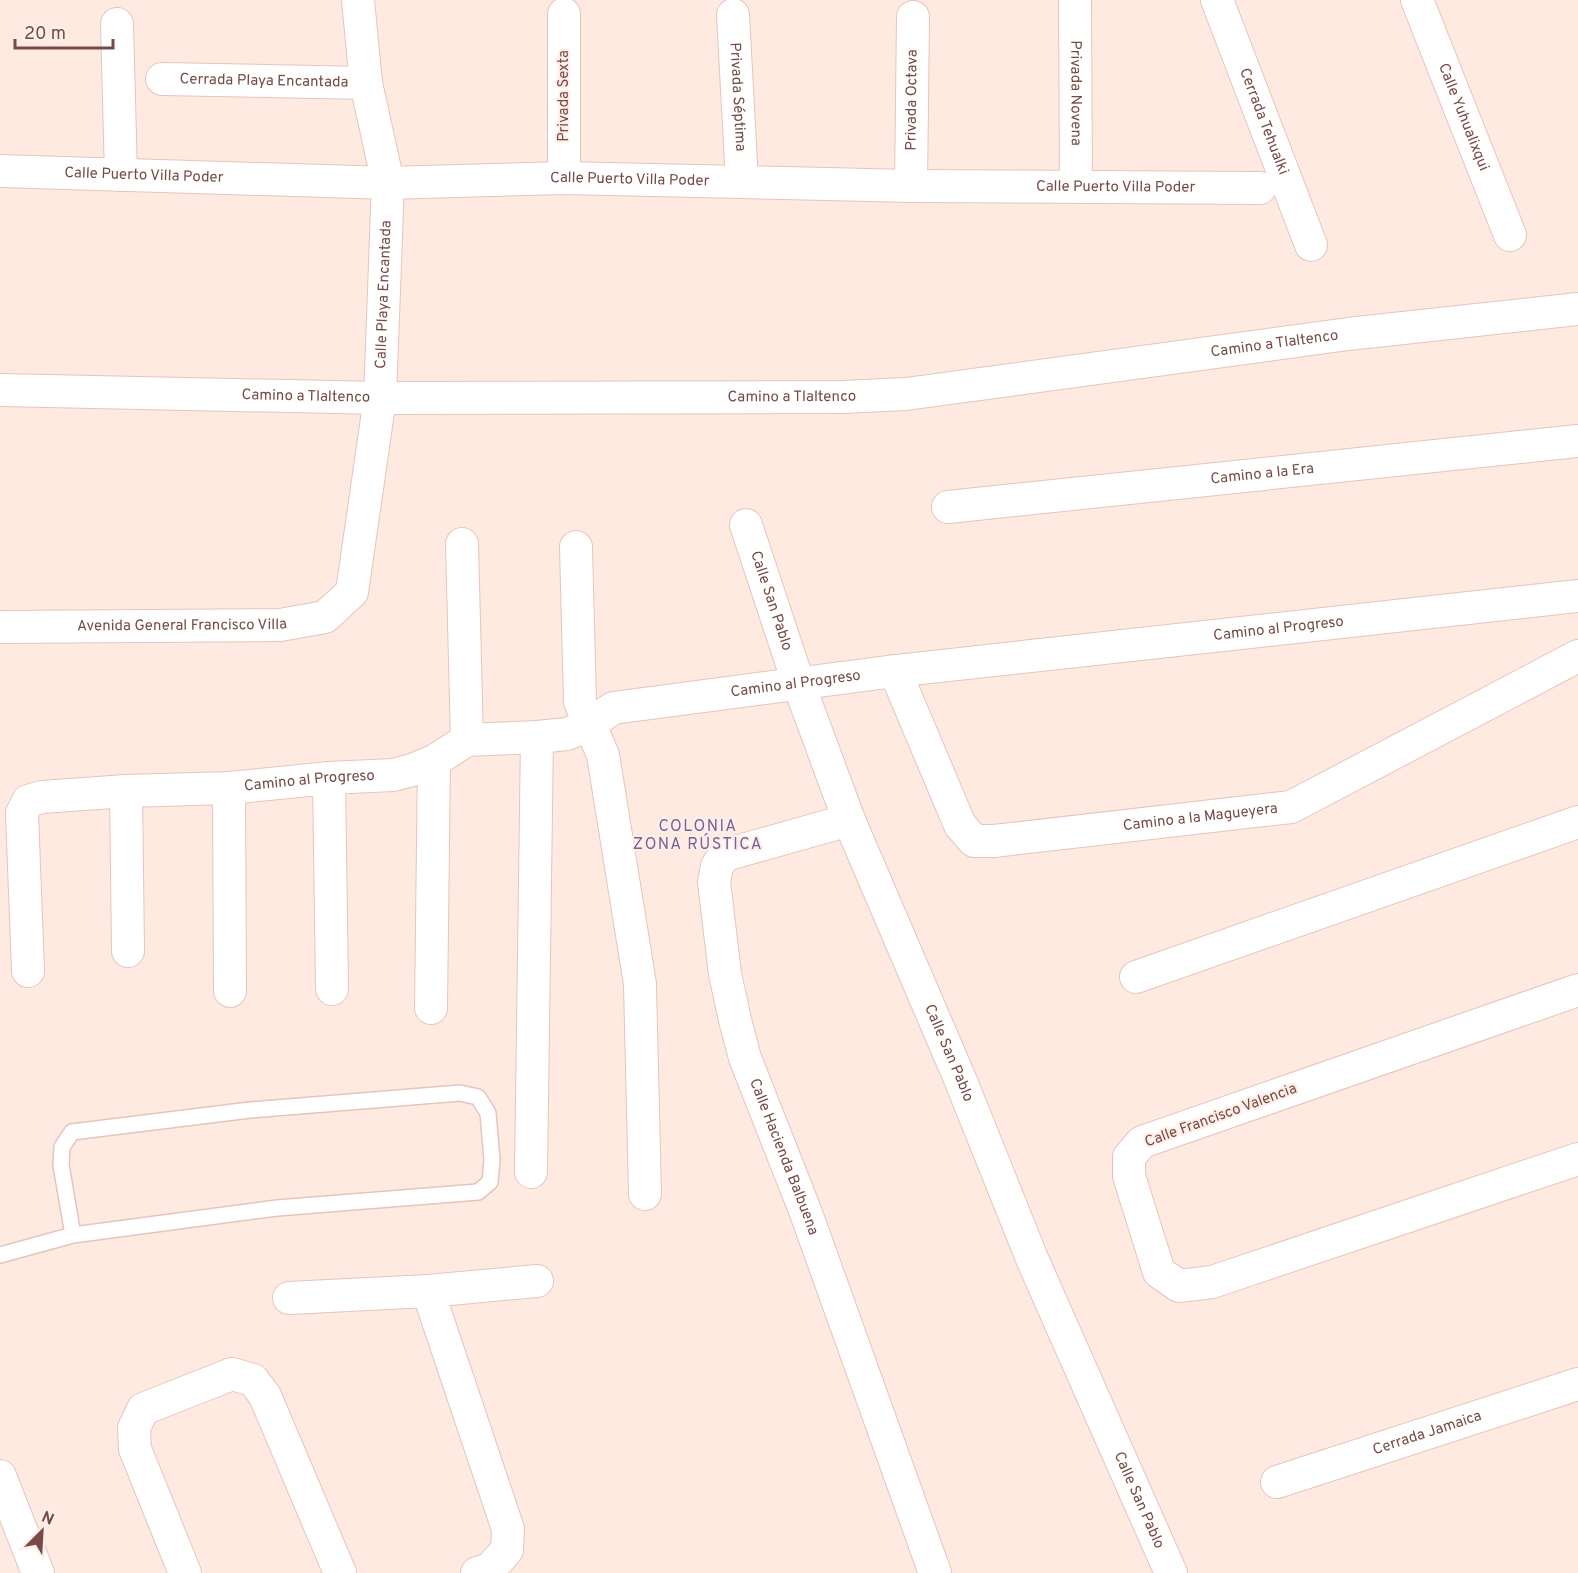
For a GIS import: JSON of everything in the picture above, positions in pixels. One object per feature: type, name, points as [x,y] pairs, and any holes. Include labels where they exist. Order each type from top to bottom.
[{"type":"street","name":"Calle Playa Encantada","points":[[352,592],[380,399],[388,183],[366,83],[358,0]]},
{"type":"street","name":"Privada Novena","points":[[1075,0],[1076,186]]},
{"type":"street","name":"Cerrada Tehualki","points":[[1217,0],[1311,245]]},
{"type":"street","name":"Calle Yuhualixqui","points":[[1417,0],[1510,234]]},
{"type":"street","name":"Privada Sexta","points":[[564,14],[564,178]]},
{"type":"street","name":"Privada Séptima","points":[[733,15],[742,182]]},
{"type":"street","name":"Privada Octava","points":[[911,186],[913,17]]},
{"type":"street","points":[[117,24],[121,175]]},
{"type":"street","name":"Cerrada Playa Encantada","points":[[162,79],[366,83]]},
{"type":"street","name":"Calle Puerto Villa Poder","points":[[0,171],[388,183],[564,178],[911,186],[1260,188]]},
{"type":"street","name":"Camino a Tlaltenco","points":[[0,390],[380,399],[843,397],[906,394],[1348,334],[1578,309]]},
{"type":"street","name":"Camino a la Era","points":[[948,507],[1578,441]]},
{"type":"street","name":"Calle San Pablo","points":[[746,525],[798,682],[849,820],[960,1079],[1033,1261],[1171,1573]]},
{"type":"street","points":[[462,544],[467,740]]},
{"type":"street","points":[[576,547],[580,702],[603,755],[640,984],[645,1194]]},
{"type":"street","name":"Avenida General Francisco Villa","points":[[0,627],[280,625],[325,617],[352,592]]},
{"type":"street","name":"Camino al Progreso","points":[[28,971],[22,813],[28,801],[42,797],[126,791],[229,788],[329,778],[393,775],[434,761],[467,740],[567,734],[589,725],[613,708],[798,682],[1578,596]]},
{"type":"street","name":"Camino a la Magueyera","points":[[895,671],[960,825],[974,841],[994,841],[1291,807],[1578,656]]},
{"type":"street","points":[[531,1172],[537,737]]},
{"type":"street","points":[[431,1008],[434,761]]},
{"type":"street","points":[[329,778],[332,989]]},
{"type":"street","points":[[229,788],[230,991]]},
{"type":"street","points":[[126,791],[128,951]]},
{"type":"street","name":"Calle Hacienda Balbuena","points":[[849,820],[726,855],[717,866],[714,882],[725,974],[745,1058],[806,1213],[935,1573]]},
{"type":"street","points":[[1137,977],[1578,822]]},
{"type":"street","name":"Calle Francisco Valencia","points":[[1578,990],[1142,1142],[1129,1157],[1129,1176],[1159,1272],[1179,1286],[1212,1282],[1578,1159]]},
{"type":"street","points":[[289,1298],[428,1291],[537,1281]]},
{"type":"street","points":[[428,1291],[508,1528],[507,1550],[490,1569],[477,1573]]},
{"type":"street","points":[[185,1573],[135,1449],[134,1428],[143,1409],[232,1374],[253,1380],[265,1396],[340,1573]]},
{"type":"street","name":"Cerrada Jamaica","points":[[1277,1482],[1578,1384]]},
{"type":"street","points":[[0,1476],[10,1533],[38,1573]]},
{"type":"lane","points":[[0,1255],[73,1235],[277,1208],[478,1192],[490,1182],[492,1160],[488,1113],[478,1097],[460,1093],[250,1110],[72,1132],[62,1147],[61,1165],[73,1235]]},
{"type":"district","name":"COLONIA ZONA RÚSTICA","points":[[698,836]]}]
